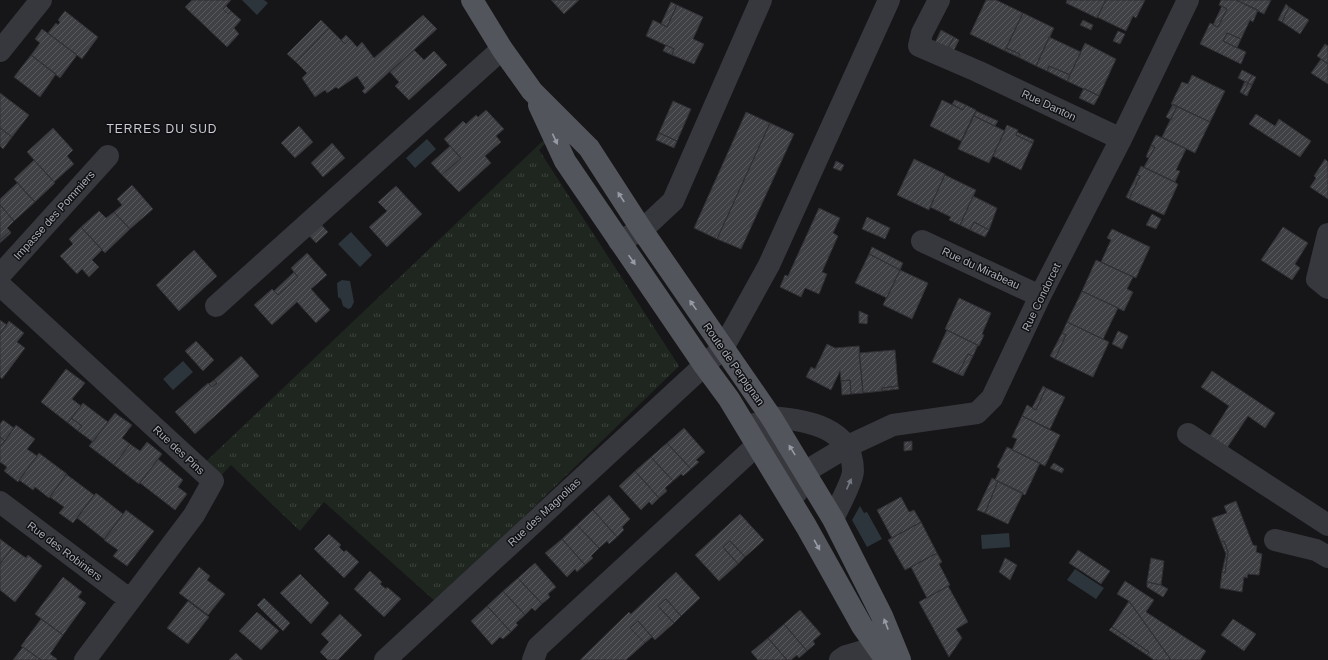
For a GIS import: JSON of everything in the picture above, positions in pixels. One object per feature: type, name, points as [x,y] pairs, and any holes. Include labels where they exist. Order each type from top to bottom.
[{"type":"main road","name":"Route de Perpignan","points":[[472,3],[532,91],[589,148],[642,230],[771,417],[799,476],[833,519],[882,616],[900,660]]},
{"type":"main road","name":"Route de Perpignan","points":[[532,91],[565,161],[704,365],[729,399],[806,526],[862,626],[881,654]]},
{"type":"street","points":[[1,48],[41,0]]},
{"type":"street","points":[[619,241],[642,230],[673,201],[761,0]]},
{"type":"street","name":"Rue des Magnolias","points":[[385,660],[723,348],[769,265],[889,0]]},
{"type":"street","name":"Rue Danton","points":[[939,0],[922,33],[919,46],[1121,139]]},
{"type":"street","name":"Rue Condorcet","points":[[799,476],[848,446],[893,425],[977,413],[992,398],[1040,296],[1121,139],[1188,0]]},
{"type":"street","points":[[216,306],[502,49]]},
{"type":"street","name":"Impasse des Pommiers","points":[[0,275],[108,156]]},
{"type":"street","points":[[1328,234],[1317,279],[1328,288]]},
{"type":"street","name":"Rue du Mirabeau","points":[[922,241],[1040,296]]},
{"type":"street","name":"Rue des Pins","points":[[0,286],[213,481],[194,516],[84,660]]},
{"type":"street","points":[[729,399],[759,428],[799,476],[806,526]]},
{"type":"street","points":[[771,417],[790,419],[828,428],[848,446],[854,472],[833,519]]},
{"type":"street","points":[[1188,434],[1328,525]]},
{"type":"street","points":[[534,660],[538,647],[757,445]]},
{"type":"street","name":"Rue des Robiniers","points":[[0,502],[129,600]]},
{"type":"street","points":[[1275,540],[1316,550],[1328,557]]},
{"type":"street","points":[[840,660],[846,656],[881,654]]},
{"type":"green space","points":[[547,137],[551,137],[539,150],[679,366],[436,602],[324,502],[300,531],[231,465],[213,484],[198,469]]},
{"type":"shaded area","points":[[242,0],[264,0],[268,3],[257,15]]},
{"type":"shaded area","points":[[427,139],[436,149],[415,168],[406,158]]},
{"type":"shaded area","points":[[351,232],[372,255],[360,267],[338,244]]},
{"type":"shaded area","points":[[342,280],[350,281],[354,302],[351,308],[348,309],[343,306],[341,299],[338,297],[337,283]]},
{"type":"shaded area","points":[[183,361],[193,372],[173,390],[163,379]]},
{"type":"shaded area","points":[[860,506],[864,513],[867,512],[882,539],[867,547],[852,520]]},
{"type":"shaded area","points":[[1009,533],[1010,547],[982,549],[981,535]]},
{"type":"shaded area","points":[[1075,569],[1104,588],[1096,599],[1067,580]]},
{"type":"building","points":[[192,0],[231,0],[223,9],[228,14],[231,11],[241,20],[234,28],[239,34],[227,47],[185,7]]},
{"type":"building","points":[[551,0],[579,0],[564,14]]},
{"type":"building","points":[[986,0],[996,0],[1023,13],[1005,51],[970,34]]},
{"type":"building","points":[[1067,0],[1106,0],[1097,18],[1066,3]]},
{"type":"building","points":[[1106,0],[1145,0],[1136,18],[1133,16],[1126,31],[1097,17]]},
{"type":"building","points":[[1221,0],[1236,0],[1258,10],[1253,22],[1250,20],[1241,39],[1227,33],[1223,41],[1246,52],[1241,64],[1200,44],[1210,23],[1218,27],[1227,9],[1219,5]]},
{"type":"building","points":[[1236,0],[1271,0],[1264,14]]},
{"type":"building","points":[[671,2],[677,5],[667,27],[661,24]]},
{"type":"building","points":[[1286,4],[1289,7],[1282,22],[1278,20]]},
{"type":"building","points":[[677,5],[703,17],[693,39],[704,44],[694,64],[672,55],[674,49],[646,36],[653,20],[667,27]]},
{"type":"building","points":[[226,6],[231,11],[228,14],[223,9]]},
{"type":"building","points":[[1222,6],[1227,9],[1218,27],[1213,25]]},
{"type":"building","points":[[1289,7],[1309,20],[1300,34],[1282,22]]},
{"type":"building","points":[[65,11],[98,37],[82,59],[48,33],[56,23],[58,25],[60,22],[58,20]]},
{"type":"building","points":[[1023,13],[1054,28],[1036,66],[1018,57],[1020,54],[1006,48]]},
{"type":"building","points":[[423,15],[437,29],[365,94],[362,91],[365,88],[357,76],[338,89],[336,87],[327,93],[325,90],[315,97],[302,78],[307,73],[296,62],[329,28],[345,44],[350,39],[357,47],[362,42],[374,58]]},
{"type":"building","points":[[321,20],[329,28],[296,62],[287,54]]},
{"type":"building","points":[[1083,20],[1093,25],[1091,30],[1080,25]]},
{"type":"building","points":[[42,29],[77,55],[60,78],[31,55],[40,43],[35,39]]},
{"type":"building","points":[[941,30],[954,37],[946,52],[934,45]]},
{"type":"building","points":[[1118,31],[1125,34],[1120,44],[1113,41]]},
{"type":"building","points":[[1227,33],[1241,39],[1237,48],[1223,41]]},
{"type":"building","points":[[346,35],[350,39],[345,44],[341,40]]},
{"type":"building","points":[[954,37],[959,40],[952,54],[946,52]]},
{"type":"building","points":[[1049,37],[1081,52],[1070,75],[1049,66],[1047,71],[1036,66]]},
{"type":"building","points":[[1085,43],[1116,59],[1099,96],[1067,81]]},
{"type":"building","points":[[1325,44],[1328,46],[1328,64],[1317,56]]},
{"type":"building","points":[[666,45],[674,49],[672,55],[663,51]]},
{"type":"building","points":[[1006,48],[1020,54],[1018,57],[1005,51]]},
{"type":"building","points":[[414,50],[424,60],[434,51],[447,65],[409,100],[395,86],[399,82],[390,72]]},
{"type":"building","points":[[31,55],[56,74],[40,97],[14,77]]},
{"type":"building","points":[[1321,59],[1328,64],[1328,84],[1311,73]]},
{"type":"building","points":[[1049,66],[1070,75],[1067,81],[1047,71]]},
{"type":"building","points":[[1242,70],[1252,75],[1248,83],[1238,78]]},
{"type":"building","points":[[1192,75],[1225,91],[1210,122],[1171,104],[1182,82],[1188,84]]},
{"type":"building","points":[[1252,75],[1256,77],[1252,85],[1248,83]]},
{"type":"building","points":[[1245,81],[1248,83],[1243,94],[1240,92]]},
{"type":"building","points":[[1248,83],[1252,85],[1247,96],[1243,94]]},
{"type":"building","points":[[1084,88],[1099,96],[1094,105],[1079,98]]},
{"type":"building","points":[[0,93],[29,115],[12,137],[0,128]]},
{"type":"building","points":[[942,100],[963,110],[966,105],[976,110],[961,141],[930,126]]},
{"type":"building","points":[[955,100],[966,105],[963,110],[952,104]]},
{"type":"building","points":[[673,101],[691,109],[677,141],[659,133]]},
{"type":"building","points":[[1173,104],[1177,106],[1171,120],[1166,117]]},
{"type":"building","points":[[1177,106],[1210,122],[1195,153],[1162,137]]},
{"type":"building","points":[[486,110],[504,129],[496,136],[501,142],[485,156],[491,163],[459,192],[442,175],[461,158],[444,139],[463,121],[466,124],[476,115],[478,117]]},
{"type":"building","points":[[976,111],[998,121],[995,126],[974,116]]},
{"type":"building","points":[[746,112],[770,123],[717,239],[694,228]]},
{"type":"building","points":[[1256,114],[1275,126],[1279,119],[1311,141],[1300,157],[1249,124]]},
{"type":"building","points":[[974,116],[1005,131],[989,163],[958,149]]},
{"type":"building","points":[[770,123],[794,134],[741,249],[717,239]]},
{"type":"building","points":[[1007,125],[1018,130],[1016,135],[1033,143],[1021,170],[993,156]]},
{"type":"building","points":[[299,126],[313,142],[295,158],[281,143]]},
{"type":"building","points":[[0,128],[12,137],[3,149],[0,146]]},
{"type":"building","points":[[53,128],[73,150],[67,156],[74,164],[54,182],[27,152]]},
{"type":"building","points":[[1017,132],[1034,140],[1033,143],[1016,135]]},
{"type":"building","points":[[659,133],[677,141],[674,148],[656,140]]},
{"type":"building","points":[[1156,135],[1186,149],[1176,170],[1180,171],[1175,182],[1144,167],[1155,147],[1151,145]]},
{"type":"building","points":[[332,143],[345,158],[323,177],[311,163]]},
{"type":"building","points":[[1151,145],[1155,147],[1149,158],[1146,157]]},
{"type":"building","points":[[450,146],[461,158],[442,175],[431,163]]},
{"type":"building","points":[[914,159],[945,174],[929,210],[897,195]]},
{"type":"building","points":[[1325,159],[1328,162],[1328,199],[1310,187],[1316,178],[1314,176]]},
{"type":"building","points":[[34,160],[55,183],[35,202],[14,179]]},
{"type":"building","points":[[836,161],[844,165],[841,171],[833,168]]},
{"type":"building","points":[[1141,166],[1178,184],[1164,215],[1129,199],[1140,176],[1137,175]]},
{"type":"building","points":[[945,175],[976,190],[960,225],[949,220],[951,217],[930,207]]},
{"type":"building","points":[[1137,175],[1140,176],[1129,199],[1126,197]]},
{"type":"building","points":[[17,183],[35,202],[14,221],[0,205],[0,199]]},
{"type":"building","points":[[132,185],[153,209],[130,229],[114,212],[122,205],[117,199]]},
{"type":"building","points":[[396,186],[422,214],[387,247],[369,227],[387,211],[378,202]]},
{"type":"building","points":[[973,196],[997,208],[989,230],[974,222],[970,230],[960,225]]},
{"type":"building","points":[[0,205],[14,221],[7,228],[10,231],[0,240]]},
{"type":"building","points":[[819,208],[840,218],[833,233],[838,236],[822,272],[827,274],[819,294],[805,288],[801,297],[780,287],[785,275],[788,276]]},
{"type":"building","points":[[99,211],[106,218],[114,212],[130,229],[105,253],[81,227]]},
{"type":"building","points":[[1152,214],[1161,219],[1156,229],[1146,225]]},
{"type":"building","points":[[867,217],[890,228],[885,239],[862,229]]},
{"type":"building","points":[[317,220],[328,232],[316,243],[305,231]]},
{"type":"building","points":[[974,222],[989,230],[985,237],[970,230]]},
{"type":"building","points":[[81,227],[102,250],[92,260],[99,267],[89,277],[82,269],[77,274],[60,256],[73,244],[69,239]]},
{"type":"building","points":[[1283,227],[1308,243],[1295,264],[1300,268],[1292,280],[1261,260]]},
{"type":"building","points":[[1112,229],[1150,247],[1136,278],[1101,262],[1111,240],[1107,238]]},
{"type":"building","points":[[10,231],[11,233],[0,243],[0,240]]},
{"type":"building","points":[[872,247],[903,263],[900,270],[869,254]]},
{"type":"building","points":[[194,250],[217,276],[179,311],[156,285]]},
{"type":"building","points":[[307,253],[327,275],[311,289],[330,310],[316,323],[297,302],[272,325],[254,305],[272,289],[278,295],[298,277],[291,268]]},
{"type":"building","points":[[869,254],[900,270],[887,298],[855,283]]},
{"type":"building","points":[[1096,260],[1133,277],[1127,289],[1133,292],[1124,311],[1082,291]]},
{"type":"building","points":[[900,270],[928,283],[912,319],[883,305]]},
{"type":"building","points":[[294,272],[298,277],[278,295],[274,291]]},
{"type":"building","points":[[1082,291],[1118,308],[1103,339],[1067,322]]},
{"type":"building","points":[[959,298],[991,313],[982,334],[984,335],[979,346],[945,329]]},
{"type":"building","points":[[859,311],[868,315],[867,324],[859,323]]},
{"type":"building","points":[[0,320],[7,325],[0,334]]},
{"type":"building","points":[[9,321],[24,333],[17,342],[25,348],[2,379],[0,377],[0,334]]},
{"type":"building","points":[[1067,322],[1109,342],[1093,377],[1055,359],[1066,335],[1062,333]]},
{"type":"building","points":[[947,330],[978,345],[973,356],[968,354],[958,374],[932,362]]},
{"type":"building","points":[[1118,331],[1128,336],[1122,349],[1112,344]]},
{"type":"building","points":[[1062,333],[1066,335],[1055,359],[1050,356]]},
{"type":"building","points":[[196,341],[214,360],[203,371],[185,351]]},
{"type":"building","points":[[827,344],[835,348],[859,346],[863,393],[851,394],[850,380],[841,381],[840,371],[831,390],[806,377],[811,367],[815,369]]},
{"type":"building","points":[[895,350],[898,386],[882,388],[882,391],[863,393],[859,353]]},
{"type":"building","points":[[968,354],[973,356],[963,376],[958,374]]},
{"type":"building","points":[[241,356],[259,376],[195,434],[175,412],[208,383],[212,387],[217,383],[214,380]]},
{"type":"building","points":[[66,369],[85,383],[72,399],[81,406],[68,423],[41,402]]},
{"type":"building","points":[[1212,371],[1275,413],[1265,428],[1248,416],[1225,451],[1208,439],[1229,406],[1201,387]]},
{"type":"building","points":[[214,380],[217,383],[212,387],[209,384]]},
{"type":"building","points":[[850,380],[851,394],[842,395],[841,381]]},
{"type":"building","points":[[898,386],[899,389],[882,391],[882,388]]},
{"type":"building","points":[[1043,386],[1046,388],[1036,410],[1032,408]]},
{"type":"building","points":[[1046,388],[1065,397],[1050,429],[1022,416],[1027,405],[1036,410]]},
{"type":"building","points":[[83,403],[108,422],[93,442],[78,431],[82,426],[71,418]]},
{"type":"building","points":[[115,413],[132,425],[122,438],[130,444],[114,465],[89,446]]},
{"type":"building","points":[[1022,416],[1060,435],[1045,466],[1012,450],[1017,439],[1012,437]]},
{"type":"building","points":[[71,418],[82,426],[78,431],[68,423]]},
{"type":"building","points":[[3,420],[14,428],[5,441],[0,437],[0,424]]},
{"type":"building","points":[[16,425],[35,439],[27,449],[37,456],[18,482],[4,471],[7,467],[0,462],[0,447]]},
{"type":"building","points":[[684,428],[705,452],[696,460],[699,462],[691,469],[667,443]]},
{"type":"building","points":[[0,437],[5,441],[0,447]]},
{"type":"building","points":[[912,441],[912,450],[904,451],[904,442]]},
{"type":"building","points":[[147,442],[162,454],[139,484],[114,465],[130,444],[140,451]]},
{"type":"building","points":[[667,443],[691,469],[683,476],[681,474],[673,481],[651,457]]},
{"type":"building","points":[[1007,447],[1040,463],[1025,495],[995,480],[1000,469],[997,467]]},
{"type":"building","points":[[39,453],[67,474],[49,498],[35,487],[33,490],[19,480]]},
{"type":"building","points":[[651,457],[673,481],[665,488],[667,491],[659,498],[635,471]]},
{"type":"building","points":[[158,459],[183,480],[178,487],[187,494],[175,510],[140,483]]},
{"type":"building","points":[[1054,463],[1064,469],[1062,473],[1050,468]]},
{"type":"building","points":[[635,471],[659,498],[652,505],[649,502],[641,510],[619,486]]},
{"type":"building","points":[[66,474],[94,495],[73,523],[59,513],[64,507],[50,497]]},
{"type":"building","points":[[992,478],[998,481],[985,513],[977,510]]},
{"type":"building","points":[[998,481],[1023,493],[1008,524],[985,513]]},
{"type":"building","points":[[96,493],[123,514],[104,539],[77,518]]},
{"type":"building","points":[[609,495],[630,519],[622,527],[624,530],[617,537],[593,510]]},
{"type":"building","points":[[901,497],[909,512],[914,510],[921,522],[892,538],[877,510]]},
{"type":"building","points":[[1236,501],[1253,545],[1257,546],[1256,552],[1262,554],[1259,575],[1248,574],[1247,578],[1244,577],[1242,592],[1220,588],[1222,572],[1225,573],[1228,552],[1224,541],[1221,542],[1212,518],[1227,513],[1224,506]]},
{"type":"building","points":[[126,510],[154,531],[127,566],[113,556],[118,550],[104,540]]},
{"type":"building","points":[[593,510],[617,537],[609,544],[607,541],[599,548],[577,525]]},
{"type":"building","points":[[740,514],[764,540],[745,557],[730,541],[723,547],[738,564],[719,581],[695,555]]},
{"type":"building","points":[[921,522],[937,553],[905,570],[888,540]]},
{"type":"building","points":[[577,525],[599,548],[591,556],[593,558],[585,565],[562,539]]},
{"type":"building","points":[[329,534],[341,545],[339,547],[344,552],[346,550],[359,562],[344,578],[314,549]]},
{"type":"building","points":[[0,539],[12,548],[0,564]]},
{"type":"building","points":[[562,539],[585,565],[577,572],[575,569],[567,577],[545,553]]},
{"type":"building","points":[[730,541],[745,557],[738,564],[723,547]]},
{"type":"building","points":[[1224,541],[1228,552],[1225,573],[1222,572],[1226,554],[1221,542]]},
{"type":"building","points":[[12,548],[26,558],[28,555],[42,566],[15,602],[0,590],[0,564]]},
{"type":"building","points":[[1078,550],[1110,571],[1101,584],[1069,563]]},
{"type":"building","points":[[937,553],[942,562],[939,564],[950,585],[927,598],[911,567]]},
{"type":"building","points":[[1005,558],[1017,565],[1010,580],[999,572]]},
{"type":"building","points":[[1151,558],[1164,561],[1161,585],[1147,582]]},
{"type":"building","points":[[535,563],[556,587],[548,594],[550,597],[542,604],[518,578]]},
{"type":"building","points":[[199,567],[210,576],[207,580],[225,594],[208,615],[179,593]]},
{"type":"building","points":[[370,571],[382,582],[380,584],[386,589],[387,587],[401,599],[384,617],[354,589]]},
{"type":"building","points":[[676,572],[700,598],[681,616],[666,599],[658,606],[674,623],[655,640],[638,621],[630,628],[645,643],[626,660],[580,660],[629,612],[631,614]]},
{"type":"building","points":[[300,574],[329,603],[311,624],[280,593]]},
{"type":"building","points":[[63,577],[82,592],[78,597],[86,603],[63,635],[35,614]]},
{"type":"building","points":[[518,578],[542,604],[535,611],[532,608],[525,615],[503,591]]},
{"type":"building","points":[[1125,581],[1154,600],[1146,612],[1206,651],[1200,660],[1171,660],[1129,601],[1117,594]]},
{"type":"building","points":[[1147,582],[1161,585],[1168,589],[1163,597],[1147,587]]},
{"type":"building","points":[[948,586],[968,622],[956,629],[962,638],[949,657],[919,602]]},
{"type":"building","points":[[503,591],[525,615],[516,623],[518,625],[511,632],[487,606]]},
{"type":"building","points":[[264,598],[290,623],[283,631],[257,605]]},
{"type":"building","points":[[666,599],[681,616],[674,623],[658,606]]},
{"type":"building","points":[[188,601],[209,617],[188,644],[167,628]]},
{"type":"building","points":[[1129,601],[1171,660],[1154,660],[1147,655],[1149,652],[1112,627]]},
{"type":"building","points":[[487,606],[511,632],[503,639],[500,637],[492,645],[471,621]]},
{"type":"building","points":[[800,610],[821,634],[813,641],[815,644],[807,651],[784,624]]},
{"type":"building","points":[[257,612],[279,631],[261,650],[239,631]]},
{"type":"building","points":[[340,614],[362,635],[338,660],[328,660],[320,652],[329,642],[321,634]]},
{"type":"building","points":[[41,619],[63,635],[50,654],[57,659],[56,660],[41,660],[21,646]]},
{"type":"building","points":[[1233,619],[1256,634],[1244,651],[1221,635]]},
{"type":"building","points":[[638,621],[652,637],[645,643],[630,628]]},
{"type":"building","points":[[784,624],[807,651],[799,658],[797,655],[791,660],[787,660],[768,638]]},
{"type":"building","points":[[1112,627],[1149,652],[1147,655],[1109,630]]},
{"type":"building","points":[[768,638],[787,660],[758,660],[751,652]]},
{"type":"building","points":[[23,647],[41,660],[13,660]]},
{"type":"building","points":[[236,653],[243,660],[229,660]]},
{"type":"district","name":"TERRES DU SUD","points":[[162,129]]}]
